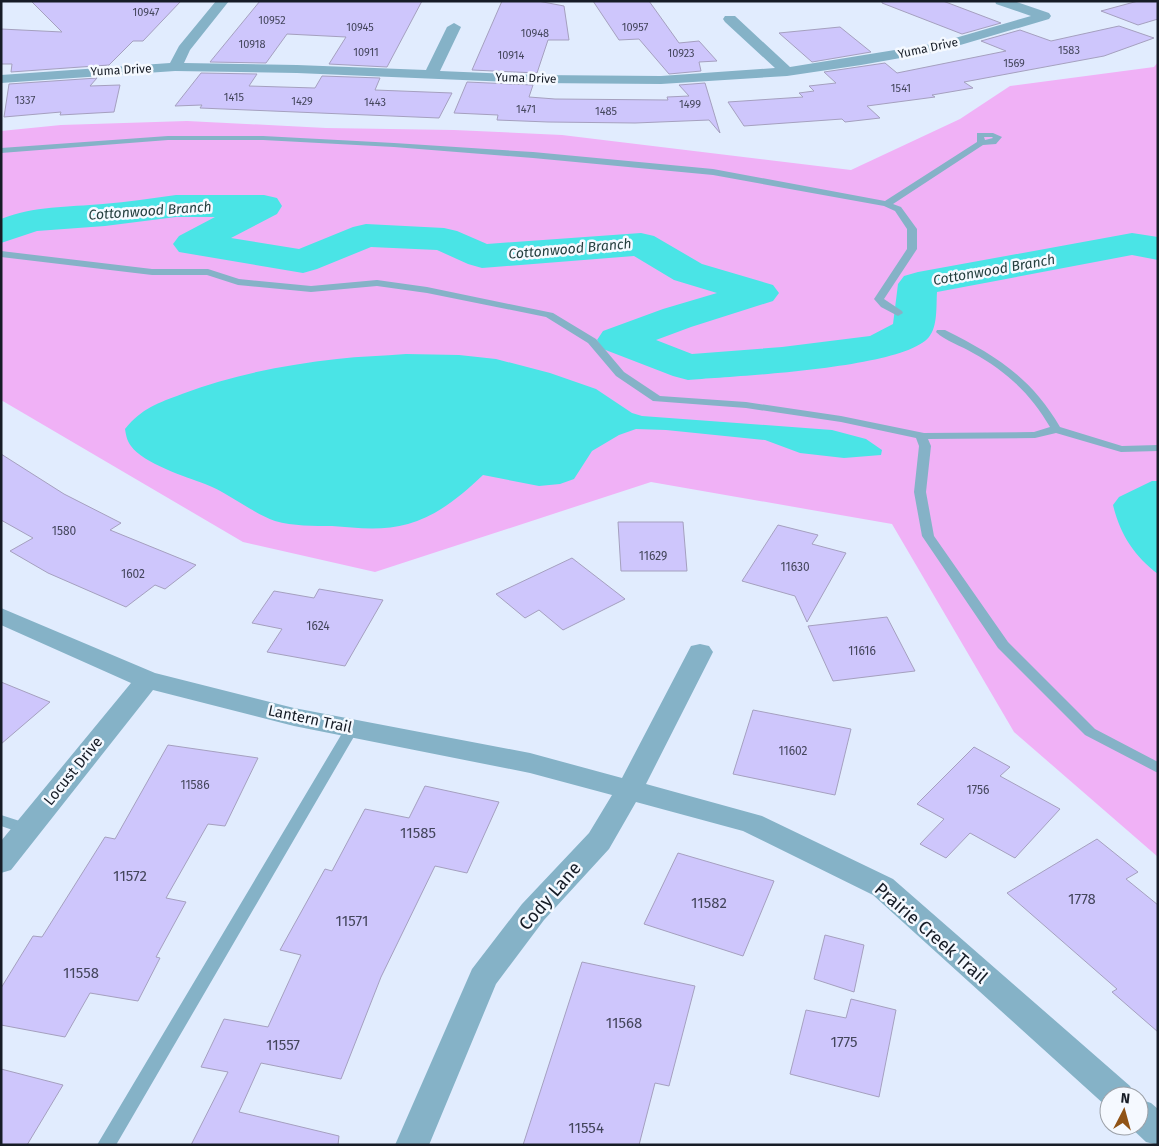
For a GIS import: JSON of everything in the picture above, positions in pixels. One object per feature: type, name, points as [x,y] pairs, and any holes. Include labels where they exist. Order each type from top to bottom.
[{"type":"street","points":[[175,67],[184,49],[223,1]]},
{"type":"street","name":"Yuma Drive","points":[[1,79],[175,67],[297,69],[536,79],[661,80],[787,72],[940,47],[1044,16],[1001,1]]},
{"type":"street","points":[[730,19],[787,72]]},
{"type":"street","points":[[431,75],[454,27]]},
{"type":"street","name":"Lantern Trail","points":[[1,616],[147,680],[294,717],[530,763],[630,789]]},
{"type":"street","name":"Cody Lane","points":[[412,1145],[483,978],[533,912],[599,841],[630,789],[700,652]]},
{"type":"street","name":"Locust Drive","points":[[1,862],[147,680]]},
{"type":"street","name":"Prairie Creek Trail","points":[[630,789],[752,823],[883,887],[1107,1086]]},
{"type":"lane","points":[[1,151],[168,138],[263,138],[533,155],[713,172],[886,204],[898,209],[912,229],[912,249],[880,298],[884,306],[898,313]]},
{"type":"lane","points":[[886,204],[981,143]]},
{"type":"lane","points":[[1,254],[152,272],[208,272],[238,282],[311,289],[377,283],[427,290],[549,315],[592,341],[620,374],[657,399],[746,405],[920,435],[1035,435],[1056,429],[1121,449],[1158,448]]},
{"type":"lane","points":[[941,332],[975,349],[1013,373],[1046,410],[1056,429]]},
{"type":"lane","points":[[920,435],[925,446],[920,492],[928,536],[1003,645],[1090,732],[1158,768]]},
{"type":"lane","points":[[106,1145],[352,728]]},
{"type":"lane","points":[[1,820],[27,830]]},
{"type":"shaded area","points":[[1158,62],[1158,857],[1014,732],[892,524],[651,482],[375,572],[243,542],[1,400],[1,131],[61,125],[187,121],[326,128],[454,130],[562,135],[851,170],[960,119],[1010,86],[1154,67]]},
{"type":"shaded area","points":[[406,354],[459,355],[496,359],[550,373],[596,389],[632,413],[642,416],[832,430],[866,439],[882,450],[881,455],[844,458],[800,453],[765,440],[666,430],[636,429],[619,435],[592,451],[574,479],[560,484],[539,486],[483,475],[457,498],[429,516],[399,526],[370,528],[289,524],[275,521],[223,492],[155,464],[137,452],[127,438],[125,429],[144,411],[165,400],[220,381],[297,364]]},
{"type":"shaded area","points":[[1152,481],[1158,481],[1158,574],[1142,560],[1129,544],[1113,505],[1119,497]]},
{"type":"building","points":[[31,1],[181,1],[143,41],[133,41],[109,65],[11,72],[12,64],[1,64],[1,29],[62,32]]},
{"type":"building","points":[[260,1],[422,1],[387,67],[329,64],[346,37],[287,34],[266,63],[210,62]]},
{"type":"building","points":[[502,1],[538,1],[564,6],[569,40],[548,40],[537,73],[472,70]]},
{"type":"building","points":[[593,1],[649,1],[679,43],[699,41],[717,61],[699,62],[701,71],[669,74],[639,39],[619,40]]},
{"type":"building","points":[[882,1],[943,1],[1001,23],[962,34],[882,3]]},
{"type":"building","points":[[1138,1],[1158,1],[1158,19],[1138,25],[1101,11]]},
{"type":"building","points":[[1119,26],[1154,38],[1104,56],[964,82],[973,88],[932,95],[935,97],[867,106],[880,118],[845,122],[842,119],[744,126],[728,102],[803,97],[799,93],[814,91],[809,86],[836,83],[824,72],[885,63],[897,73],[1006,51],[981,41],[1020,30],[1051,41]]},
{"type":"building","points":[[840,27],[871,52],[812,62],[779,33]]},
{"type":"building","points":[[201,73],[257,74],[249,86],[315,88],[322,76],[380,78],[375,90],[452,93],[439,118],[200,108],[202,105],[175,106]]},
{"type":"building","points":[[97,78],[90,86],[120,85],[114,112],[60,115],[61,112],[4,117],[9,84]]},
{"type":"building","points":[[467,82],[533,85],[529,97],[668,100],[667,97],[689,96],[679,85],[705,83],[720,133],[709,120],[635,123],[548,122],[497,120],[498,115],[454,113]]},
{"type":"building","points":[[1,454],[64,494],[121,523],[110,530],[196,565],[165,589],[155,585],[126,607],[48,573],[10,551],[33,538],[1,520]]},
{"type":"building","points":[[618,522],[683,522],[687,571],[621,571]]},
{"type":"building","points":[[778,525],[818,535],[812,544],[846,553],[807,622],[795,596],[742,581]]},
{"type":"building","points":[[572,558],[625,599],[563,630],[539,610],[525,618],[496,594]]},
{"type":"building","points":[[319,589],[383,600],[345,666],[267,652],[282,629],[252,623],[274,591],[314,598]]},
{"type":"building","points":[[887,617],[915,671],[833,681],[808,626]]},
{"type":"building","points":[[1,682],[50,702],[1,744]]},
{"type":"building","points":[[753,710],[851,729],[835,795],[733,774]]},
{"type":"building","points":[[168,745],[258,758],[225,826],[208,824],[166,898],[186,902],[156,957],[160,958],[138,1001],[90,993],[65,1037],[1,1025],[1,988],[33,936],[42,937],[105,837],[115,839]]},
{"type":"building","points":[[974,747],[1010,767],[1000,776],[1060,809],[1015,858],[970,833],[946,858],[920,844],[944,819],[917,804]]},
{"type":"building","points":[[425,786],[499,802],[467,873],[435,866],[381,977],[341,1079],[261,1063],[239,1112],[339,1136],[338,1145],[191,1145],[228,1072],[201,1067],[224,1019],[268,1027],[301,955],[280,950],[325,869],[332,871],[365,809],[409,818]]},
{"type":"building","points":[[1097,839],[1138,872],[1126,879],[1158,905],[1158,1032],[1112,992],[1117,989],[1007,893]]},
{"type":"building","points":[[678,853],[774,881],[743,956],[644,924]]},
{"type":"building","points":[[825,935],[864,945],[854,992],[814,979]]},
{"type":"building","points":[[582,962],[695,986],[669,1086],[655,1083],[639,1145],[523,1145]]},
{"type":"building","points":[[851,999],[896,1010],[879,1097],[790,1074],[806,1010],[846,1018]]},
{"type":"building","points":[[1,1069],[63,1085],[27,1145],[1,1145]]},
{"type":"waterway","name":"Cottonwood Branch","points":[[1,232],[31,220],[105,215],[176,206],[264,206],[192,244],[303,261],[366,235],[444,239],[482,256],[641,244],[688,272],[759,293],[677,318],[618,340],[688,367],[782,360],[880,347],[913,330],[918,284],[1132,244],[1158,249]]}]
